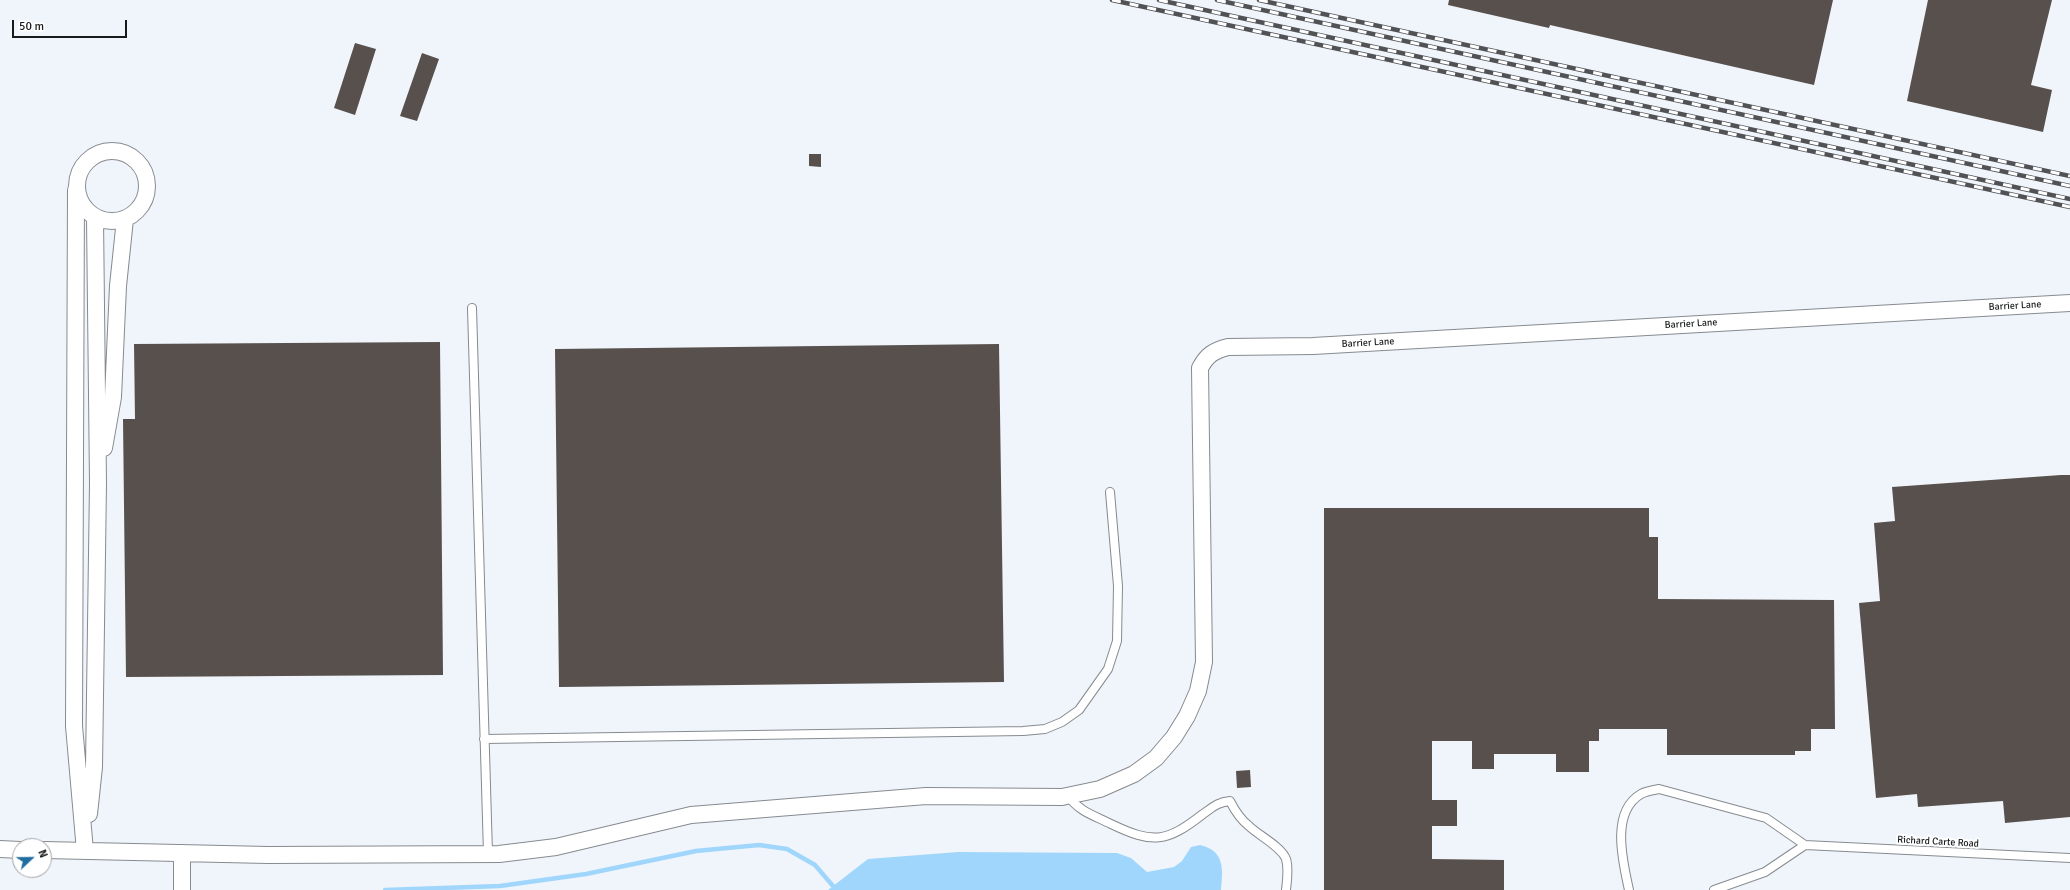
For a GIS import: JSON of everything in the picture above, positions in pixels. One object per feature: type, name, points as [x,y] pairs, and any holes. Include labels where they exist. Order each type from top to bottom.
[{"type":"street","points":[[76,190],[79,201],[86,211],[95,218],[106,222],[118,222],[138,210],[144,200],[147,188],[143,171],[133,158],[122,152],[110,151],[99,153],[89,159],[81,168],[77,178],[76,190],[74,726],[85,851]]},
{"type":"street","points":[[85,851],[94,767],[98,483],[95,218]]},
{"type":"street","points":[[98,483],[113,397],[118,286],[125,219]]},
{"type":"street","name":"Barrier Lane","points":[[52,850],[182,853],[488,854],[556,847],[691,815],[926,796],[1068,796],[1100,789],[1134,774],[1156,758],[1174,737],[1184,721],[1198,691],[1204,662],[1199,389],[1200,368],[1205,358],[1214,351],[1228,347],[1313,346],[2070,303]]},
{"type":"street","points":[[0,849],[12,850]]},
{"type":"street","points":[[182,853],[182,890]]},
{"type":"lane","points":[[472,308],[488,854]]},
{"type":"lane","points":[[484,740],[1023,731],[1045,729],[1062,722],[1079,710],[1108,669],[1117,641],[1118,586],[1110,492]]},
{"type":"lane","points":[[1629,890],[1622,853],[1622,823],[1628,805],[1641,793],[1659,789],[1766,818],[1805,845],[1765,872],[1714,890]]},
{"type":"lane","points":[[1068,796],[1077,807],[1134,835],[1147,838],[1170,836],[1182,830],[1220,802],[1230,802],[1237,815],[1248,826],[1279,849],[1286,857],[1288,871],[1286,890]]},
{"type":"lane","name":"Richard Carte Road","points":[[1805,845],[2070,858]]},
{"type":"water","points":[[1200,845],[1214,852],[1221,862],[1221,890],[828,890],[868,859],[958,852],[1117,853],[1131,858],[1147,872],[1174,867],[1182,861],[1191,847]]},
{"type":"building","points":[[1449,0],[1833,0],[1814,85],[1550,25],[1549,28],[1448,5]]},
{"type":"building","points":[[1928,0],[2052,0],[2031,85],[2052,90],[2043,132],[1907,101]]},
{"type":"building","points":[[355,43],[376,49],[355,115],[334,108]]},
{"type":"building","points":[[422,53],[439,59],[417,121],[400,116]]},
{"type":"building","points":[[809,154],[821,154],[821,167],[809,166]]},
{"type":"building","points":[[440,342],[443,675],[126,677],[123,419],[135,419],[134,344]]},
{"type":"building","points":[[999,344],[1004,682],[559,687],[555,349]]},
{"type":"building","points":[[2070,475],[2070,817],[2005,823],[2003,801],[1918,807],[1917,794],[1876,798],[1859,603],[1880,601],[1874,523],[1895,521],[1892,487]]},
{"type":"building","points":[[1324,508],[1649,508],[1649,537],[1658,537],[1658,599],[1834,600],[1835,729],[1811,729],[1811,751],[1795,751],[1795,755],[1667,755],[1667,729],[1599,729],[1599,741],[1589,741],[1589,772],[1556,772],[1556,754],[1494,754],[1494,769],[1472,769],[1472,741],[1432,741],[1432,800],[1457,800],[1457,826],[1432,826],[1432,859],[1504,860],[1504,890],[1324,890]]},
{"type":"building","points":[[1250,770],[1251,787],[1237,788],[1236,771]]},
{"type":"waterway","points":[[385,890],[500,886],[586,874],[696,851],[759,845],[787,849],[815,865],[833,886]]},
{"type":"railway","points":[[1112,0],[2070,207]]},
{"type":"railway","points":[[1159,0],[2070,199]]},
{"type":"railway","points":[[1217,0],[2070,186]]},
{"type":"railway","points":[[1259,0],[2070,176]]}]
